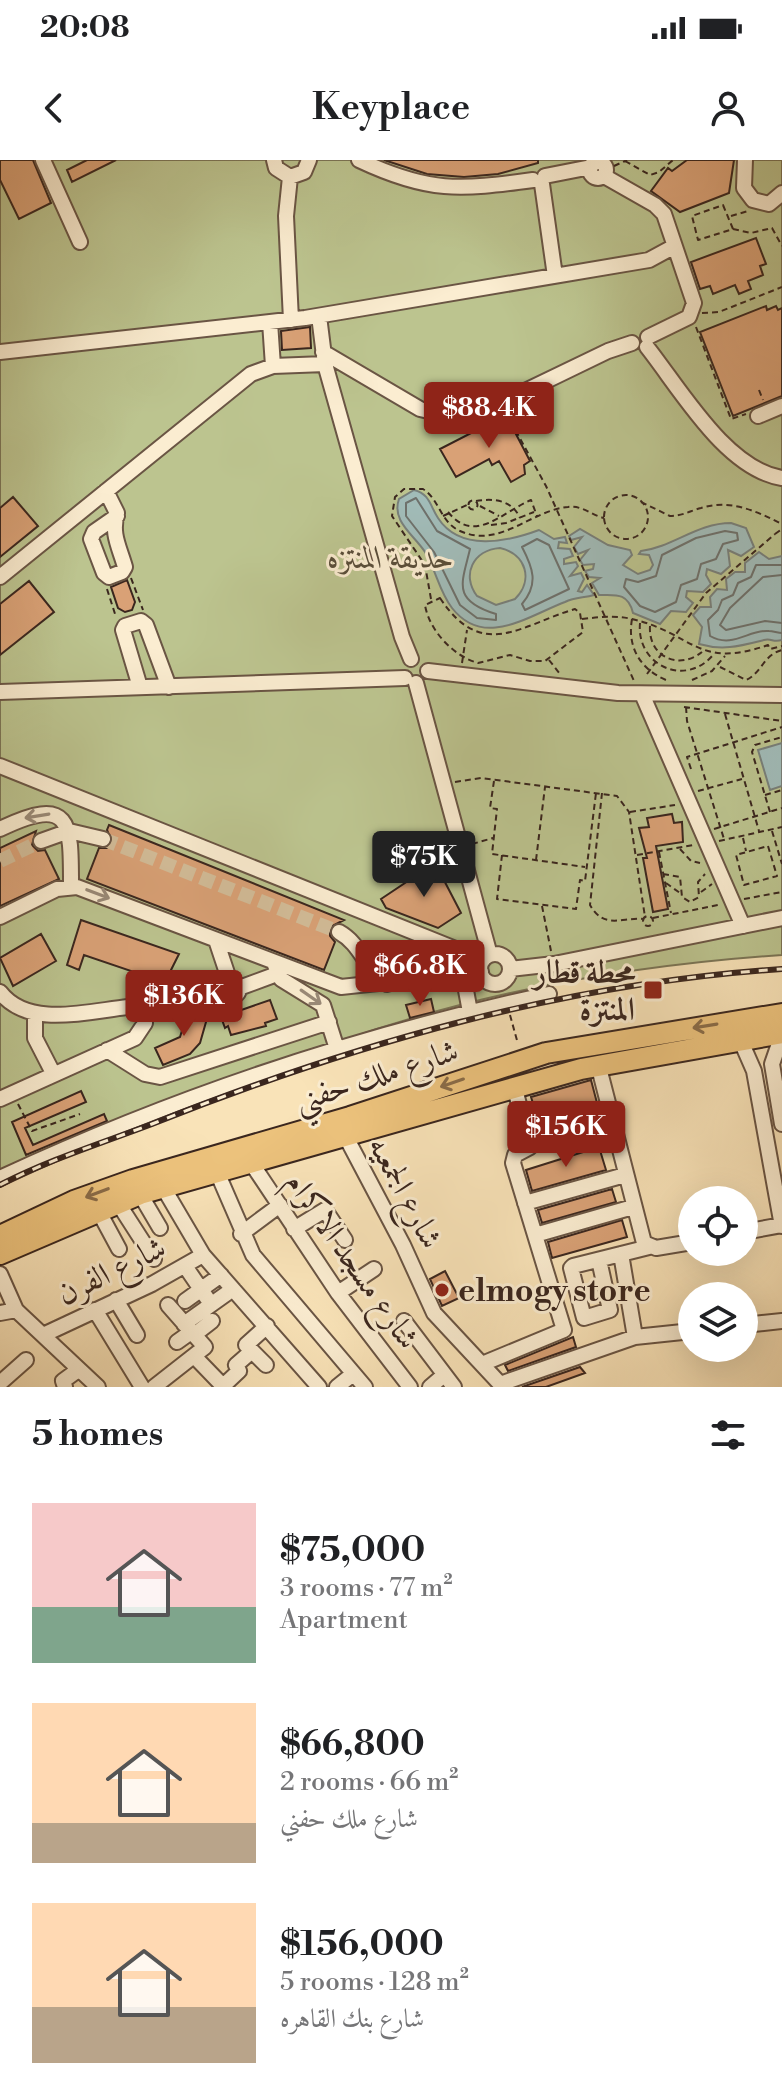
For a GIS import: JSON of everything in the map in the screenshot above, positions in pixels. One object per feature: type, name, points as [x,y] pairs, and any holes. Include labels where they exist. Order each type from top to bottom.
[{"type":"highway","name":"شارع ملك حفني","points":[[0,1236],[103,1190],[374,1109],[546,1053],[782,1014]]},
{"type":"highway","name":"شارع ملك حفني","points":[[0,1254],[140,1194],[598,1064],[782,1034]]},
{"type":"highway","points":[[546,1053],[538,1064],[539,1071],[551,1078]]},
{"type":"highway","points":[[490,1070],[502,1075],[507,1091]]},
{"type":"street","points":[[274,160],[276,168],[290,177]]},
{"type":"street","points":[[290,177],[304,172],[309,160]]},
{"type":"street","points":[[0,577],[241,381],[273,366],[324,358],[432,414],[459,418],[501,403],[608,351],[643,343],[692,313],[693,299],[673,247],[666,218],[659,207],[601,167],[540,180],[469,189],[444,188],[394,176],[359,160]]},
{"type":"street","points":[[745,160],[744,188],[758,203],[769,204],[782,193]]},
{"type":"street","points":[[46,161],[80,242]]},
{"type":"street","points":[[290,177],[286,235],[291,320]]},
{"type":"street","points":[[540,180],[555,276]]},
{"type":"street","points":[[0,352],[319,316],[649,260],[673,247]]},
{"type":"street","points":[[319,316],[324,358],[402,637],[411,659]]},
{"type":"street","points":[[270,322],[273,366]]},
{"type":"street","points":[[643,343],[736,457],[760,472],[782,478]]},
{"type":"street","points":[[756,414],[782,406]]},
{"type":"street","points":[[106,491],[117,516],[112,531],[124,571],[108,576],[91,536],[117,516]]},
{"type":"street","points":[[140,687],[124,627],[145,623],[169,687]]},
{"type":"street","points":[[411,659],[424,662],[428,671]]},
{"type":"street","points":[[411,659],[403,667],[411,680],[461,848],[487,981],[554,964],[782,918]]},
{"type":"street","points":[[428,671],[639,694],[782,695]]},
{"type":"street","points":[[0,692],[423,681],[428,671]]},
{"type":"street","points":[[639,694],[693,797],[702,833],[743,926]]},
{"type":"street","points":[[0,766],[485,962]]},
{"type":"street","points":[[2,823],[35,813],[47,813],[62,820],[69,831],[71,887]]},
{"type":"street","points":[[41,841],[69,831],[103,839]]},
{"type":"street","points":[[0,917],[57,889],[71,887],[216,940],[276,968],[341,987],[463,974],[485,962],[505,958],[506,975]]},
{"type":"street","points":[[339,932],[354,944],[372,972],[387,984]]},
{"type":"street","points":[[216,940],[234,985],[276,968]]},
{"type":"street","points":[[276,968],[320,1002],[337,1049]]},
{"type":"street","points":[[463,974],[470,1012]]},
{"type":"street","points":[[0,992],[10,1003],[35,1013],[128,1007],[140,1011],[145,1023],[141,1034],[53,1073],[4,1099]]},
{"type":"street","points":[[0,1178],[204,1094],[337,1049],[470,1012],[549,994]]},
{"type":"street","points":[[35,1013],[35,1038],[53,1073]]},
{"type":"street","points":[[107,1050],[141,1072],[160,1077],[329,1022]]},
{"type":"street","points":[[782,1034],[772,1064],[782,1124]]},
{"type":"street","points":[[740,1039],[754,1071],[782,1225],[758,1229]]},
{"type":"street","points":[[598,1064],[641,1237],[649,1247]]},
{"type":"street","points":[[482,1364],[564,1331],[513,1159],[530,1147],[507,1091]]},
{"type":"street","name":"شارع الجمعيه","points":[[346,1137],[403,1245],[434,1313],[482,1364],[496,1384]]},
{"type":"street","name":"شارع مسجد الاكرام","points":[[252,1164],[338,1293],[410,1387]]},
{"type":"street","points":[[217,1172],[241,1234],[260,1265],[365,1387]]},
{"type":"street","points":[[525,1203],[625,1175]]},
{"type":"street","points":[[163,1187],[203,1255],[315,1385]]},
{"type":"street","points":[[140,1194],[160,1228]]},
{"type":"street","points":[[241,1234],[280,1205]]},
{"type":"street","points":[[108,1207],[119,1249]]},
{"type":"street","points":[[108,1207],[154,1259]]},
{"type":"street","points":[[535,1235],[633,1207]]},
{"type":"street","points":[[294,1229],[325,1210],[345,1240]]},
{"type":"street","points":[[599,1260],[649,1247],[678,1244]]},
{"type":"street","points":[[621,1254],[635,1337]]},
{"type":"street","name":"شارع الفرن","points":[[43,1335],[203,1255]]},
{"type":"street","points":[[185,1266],[211,1304]]},
{"type":"street","points":[[338,1293],[374,1269]]},
{"type":"street","points":[[0,1274],[16,1310],[98,1387]]},
{"type":"street","points":[[185,1301],[221,1275]]},
{"type":"street","points":[[177,1342],[211,1304],[233,1289]]},
{"type":"street","points":[[116,1300],[137,1335]]},
{"type":"street","points":[[154,1387],[205,1346],[168,1305]]},
{"type":"street","points":[[0,1313],[16,1310]]},
{"type":"street","points":[[95,1310],[141,1387]]},
{"type":"street","points":[[190,1330],[212,1321]]},
{"type":"street","points":[[404,1321],[449,1381],[430,1387]]},
{"type":"street","points":[[758,1324],[782,1321]]},
{"type":"street","points":[[266,1365],[247,1343],[267,1326]]},
{"type":"street","points":[[496,1384],[635,1337],[678,1332]]},
{"type":"street","points":[[194,1356],[224,1386],[239,1371],[236,1365],[252,1351]]},
{"type":"street","points":[[0,1383],[26,1360]]},
{"type":"street","points":[[110,1370],[125,1361]]},
{"type":"street","points":[[65,1387],[63,1381],[78,1370]]},
{"type":"street","points":[[337,1387],[353,1374]]},
{"type":"path","points":[[601,167],[626,160],[650,175],[659,172],[673,160]]},
{"type":"path","points":[[730,217],[752,209],[758,203]]},
{"type":"path","points":[[733,229],[730,217],[721,205],[691,218],[700,241],[733,229],[751,233],[772,228],[782,246]]},
{"type":"path","points":[[756,414],[731,419],[692,313],[714,314],[782,287]]},
{"type":"path","points":[[501,403],[557,510],[639,694]]},
{"type":"path","points":[[431,601],[425,565],[395,522],[392,503],[404,489],[417,487],[429,493],[442,516],[461,532],[478,536],[503,533],[537,517],[576,507],[604,518],[612,534],[623,539],[635,537],[644,529],[648,518],[641,502]]},
{"type":"path","points":[[604,518],[609,502],[619,496],[631,496],[670,516],[709,506],[731,505],[753,510],[782,526],[725,575],[672,636],[647,674]]},
{"type":"path","points":[[442,516],[476,501],[496,500],[514,507],[520,518]]},
{"type":"path","points":[[490,525],[514,507],[531,500],[537,517]]},
{"type":"path","points":[[476,501],[500,517]]},
{"type":"path","points":[[469,504],[473,509],[478,505]]},
{"type":"path","points":[[448,512],[468,526],[490,525],[535,512]]},
{"type":"path","points":[[124,571],[133,581],[145,623]]},
{"type":"path","points":[[108,576],[107,591],[124,627]]},
{"type":"path","points":[[440,598],[450,613],[467,628],[489,634],[521,631],[575,609],[581,619],[581,636],[549,659],[535,662],[510,655],[483,663],[464,658],[442,638],[425,606],[440,598]]},
{"type":"path","points":[[581,619],[607,617],[640,621],[714,654],[725,655],[768,645],[770,649],[782,648]]},
{"type":"path","points":[[632,619],[631,642],[642,663],[653,674],[675,681]]},
{"type":"path","points":[[640,621],[644,649],[664,668],[691,670],[714,654]]},
{"type":"path","points":[[650,625],[654,647],[666,658],[688,660],[703,651]]},
{"type":"path","points":[[458,675],[464,658],[467,628]]},
{"type":"path","points":[[718,666],[746,680],[755,675],[768,656],[782,648]]},
{"type":"path","points":[[683,682],[698,679],[718,666],[725,655]]},
{"type":"path","points":[[549,659],[561,674]]},
{"type":"path","points":[[676,706],[782,721]]},
{"type":"path","points":[[686,707],[724,840]]},
{"type":"path","points":[[725,713],[760,832]]},
{"type":"path","points":[[691,769],[687,757],[782,727]]},
{"type":"path","points":[[770,812],[752,749],[782,737]]},
{"type":"path","points":[[444,786],[473,778],[617,796],[629,812],[647,926],[653,918]]},
{"type":"path","points":[[629,812],[693,797],[743,778]]},
{"type":"path","points":[[494,780],[490,808],[497,809],[492,854],[586,867]]},
{"type":"path","points":[[536,860],[545,786]]},
{"type":"path","points":[[765,795],[782,790]]},
{"type":"path","points":[[502,855],[497,899],[576,909],[580,880],[585,881],[596,792]]},
{"type":"path","points":[[602,793],[589,896],[592,910],[611,922],[671,915],[782,892]]},
{"type":"path","points":[[702,833],[782,808]]},
{"type":"path","points":[[591,829],[598,829]]},
{"type":"path","points":[[772,829],[782,864]]},
{"type":"path","points":[[742,836],[746,852]]},
{"type":"path","points":[[461,848],[494,838]]},
{"type":"path","points":[[768,846],[777,876],[744,885],[736,855],[746,852],[768,846]]},
{"type":"path","points":[[679,848],[693,863],[705,861]]},
{"type":"path","points":[[659,851],[671,915]]},
{"type":"path","points":[[700,892],[699,879],[710,872]]},
{"type":"path","points":[[663,874],[680,877],[681,894]]},
{"type":"path","points":[[665,881],[687,901],[693,902]]},
{"type":"path","points":[[693,902],[700,892],[714,882]]},
{"type":"path","points":[[693,902],[696,909]]},
{"type":"path","points":[[542,905],[554,964]]},
{"type":"path","points":[[506,975],[507,1003],[523,1060]]},
{"type":"path","points":[[4,1099],[32,1131],[80,1114]]},
{"type":"green space","name":"حديقة المنتزه","points":[[0,160],[782,160],[782,955],[614,973],[449,1008],[298,1056],[0,1172]]},
{"type":"water","points":[[414,490],[419,492],[427,497],[447,529],[471,540],[513,538],[539,530],[554,539],[565,537],[567,543],[559,542],[558,548],[570,549],[573,556],[564,559],[564,564],[576,562],[578,566],[570,576],[581,573],[584,579],[578,591],[582,592],[587,585],[594,595],[569,600],[507,626],[478,626],[465,620],[452,608],[425,552],[401,521],[397,507],[399,499]],"holes":[[[500,548],[509,551],[521,562],[524,584],[515,599],[496,605],[477,596],[472,588],[470,572],[483,553]]]},
{"type":"water","points":[[731,523],[746,528],[754,547],[741,556],[728,550],[730,566],[721,574],[707,569],[706,575],[711,584],[703,592],[687,591],[686,597],[693,603],[686,612],[671,611],[660,624],[633,613],[624,598],[599,595],[592,583],[600,578],[589,577],[585,571],[593,569],[594,564],[583,565],[580,560],[588,550],[578,554],[574,547],[582,537],[571,540],[569,536],[580,529],[608,545],[630,550],[632,555],[623,565],[638,574],[650,570],[653,565],[649,555],[639,554],[641,551],[707,527]]},
{"type":"water","points":[[759,552],[769,559],[782,556],[782,640],[724,647],[699,644],[702,627],[693,615],[700,607],[711,607],[710,597],[717,589],[727,590],[726,579],[735,572],[745,572],[745,563]]},
{"type":"water","points":[[782,743],[782,786],[770,790],[758,750]]},
{"type":"building","points":[[0,160],[33,160],[51,203],[19,219],[0,180]]},
{"type":"building","points":[[87,160],[116,160],[72,182],[67,170]]},
{"type":"building","points":[[384,160],[538,160],[538,163],[498,174],[464,177],[427,174]]},
{"type":"building","points":[[687,160],[734,160],[729,193],[680,212],[651,191],[668,168],[672,171]]},
{"type":"building","points":[[756,238],[766,264],[760,266],[763,275],[748,281],[751,289],[739,294],[735,285],[713,294],[710,286],[700,289],[691,262]]},
{"type":"building","points":[[766,306],[767,310],[776,306],[778,310],[782,308],[782,396],[733,416],[700,332]]},
{"type":"building","points":[[310,327],[311,348],[282,350],[281,331]]},
{"type":"building","points":[[506,415],[530,461],[524,465],[525,474],[511,482],[499,461],[492,465],[489,459],[456,477],[440,449]]},
{"type":"building","points":[[13,497],[38,526],[0,557],[0,508]]},
{"type":"building","points":[[127,580],[135,602],[132,610],[125,612],[118,608],[111,587]]},
{"type":"building","points":[[29,581],[54,612],[0,655],[0,604]]},
{"type":"building","points":[[672,814],[674,823],[682,822],[683,842],[656,846],[668,909],[653,912],[643,858],[647,858],[639,828],[649,827],[647,818]]},
{"type":"building","points":[[109,825],[344,920],[330,927],[330,936],[335,942],[324,970],[87,879],[99,848],[107,848],[112,842],[107,830]]},
{"type":"building","points":[[36,831],[32,845],[38,851],[45,850],[59,879],[0,906],[0,848]]},
{"type":"building","points":[[435,863],[461,913],[438,928],[386,908],[381,899]]},
{"type":"building","points":[[81,920],[179,954],[163,986],[193,997],[188,1011],[137,992],[143,975],[84,955],[79,970],[67,965]]},
{"type":"building","points":[[41,934],[56,961],[13,986],[0,958]]},
{"type":"building","points":[[431,999],[434,1012],[410,1018],[406,1005]]},
{"type":"building","points":[[270,1000],[277,1019],[265,1023],[266,1026],[231,1035],[228,1026],[225,1028],[221,1017]]},
{"type":"building","points":[[189,1008],[208,1015],[200,1043],[190,1054],[163,1065],[155,1048],[180,1037]]},
{"type":"building","points":[[591,1080],[602,1122],[544,1139],[531,1097]]},
{"type":"building","points":[[81,1091],[86,1102],[25,1128],[33,1145],[104,1114],[107,1121],[26,1155],[12,1122]]},
{"type":"building","points":[[599,1147],[606,1170],[532,1191],[526,1170]]},
{"type":"building","points":[[612,1189],[616,1202],[542,1223],[538,1210]]},
{"type":"building","points":[[622,1220],[627,1237],[552,1258],[548,1242]]},
{"type":"building","name":"elmogy store","points":[[445,1271],[459,1298],[442,1306],[430,1279]]},
{"type":"building","points":[[573,1337],[576,1347],[508,1371],[505,1365]]},
{"type":"building","points":[[580,1367],[585,1373],[546,1387],[522,1387]]},
{"type":"tunnel","points":[[103,839],[339,932]]},
{"type":"tunnel","points":[[0,861],[41,841]]},
{"type":"railway","points":[[0,1185],[56,1160],[228,1095],[382,1043],[540,1003],[620,988],[701,976],[782,969]]},
{"type":"place","name":"محطة قطار المنتزة","points":[[653,990]]},
{"type":"place","name":"elmogy store","points":[[442,1290]]}]
